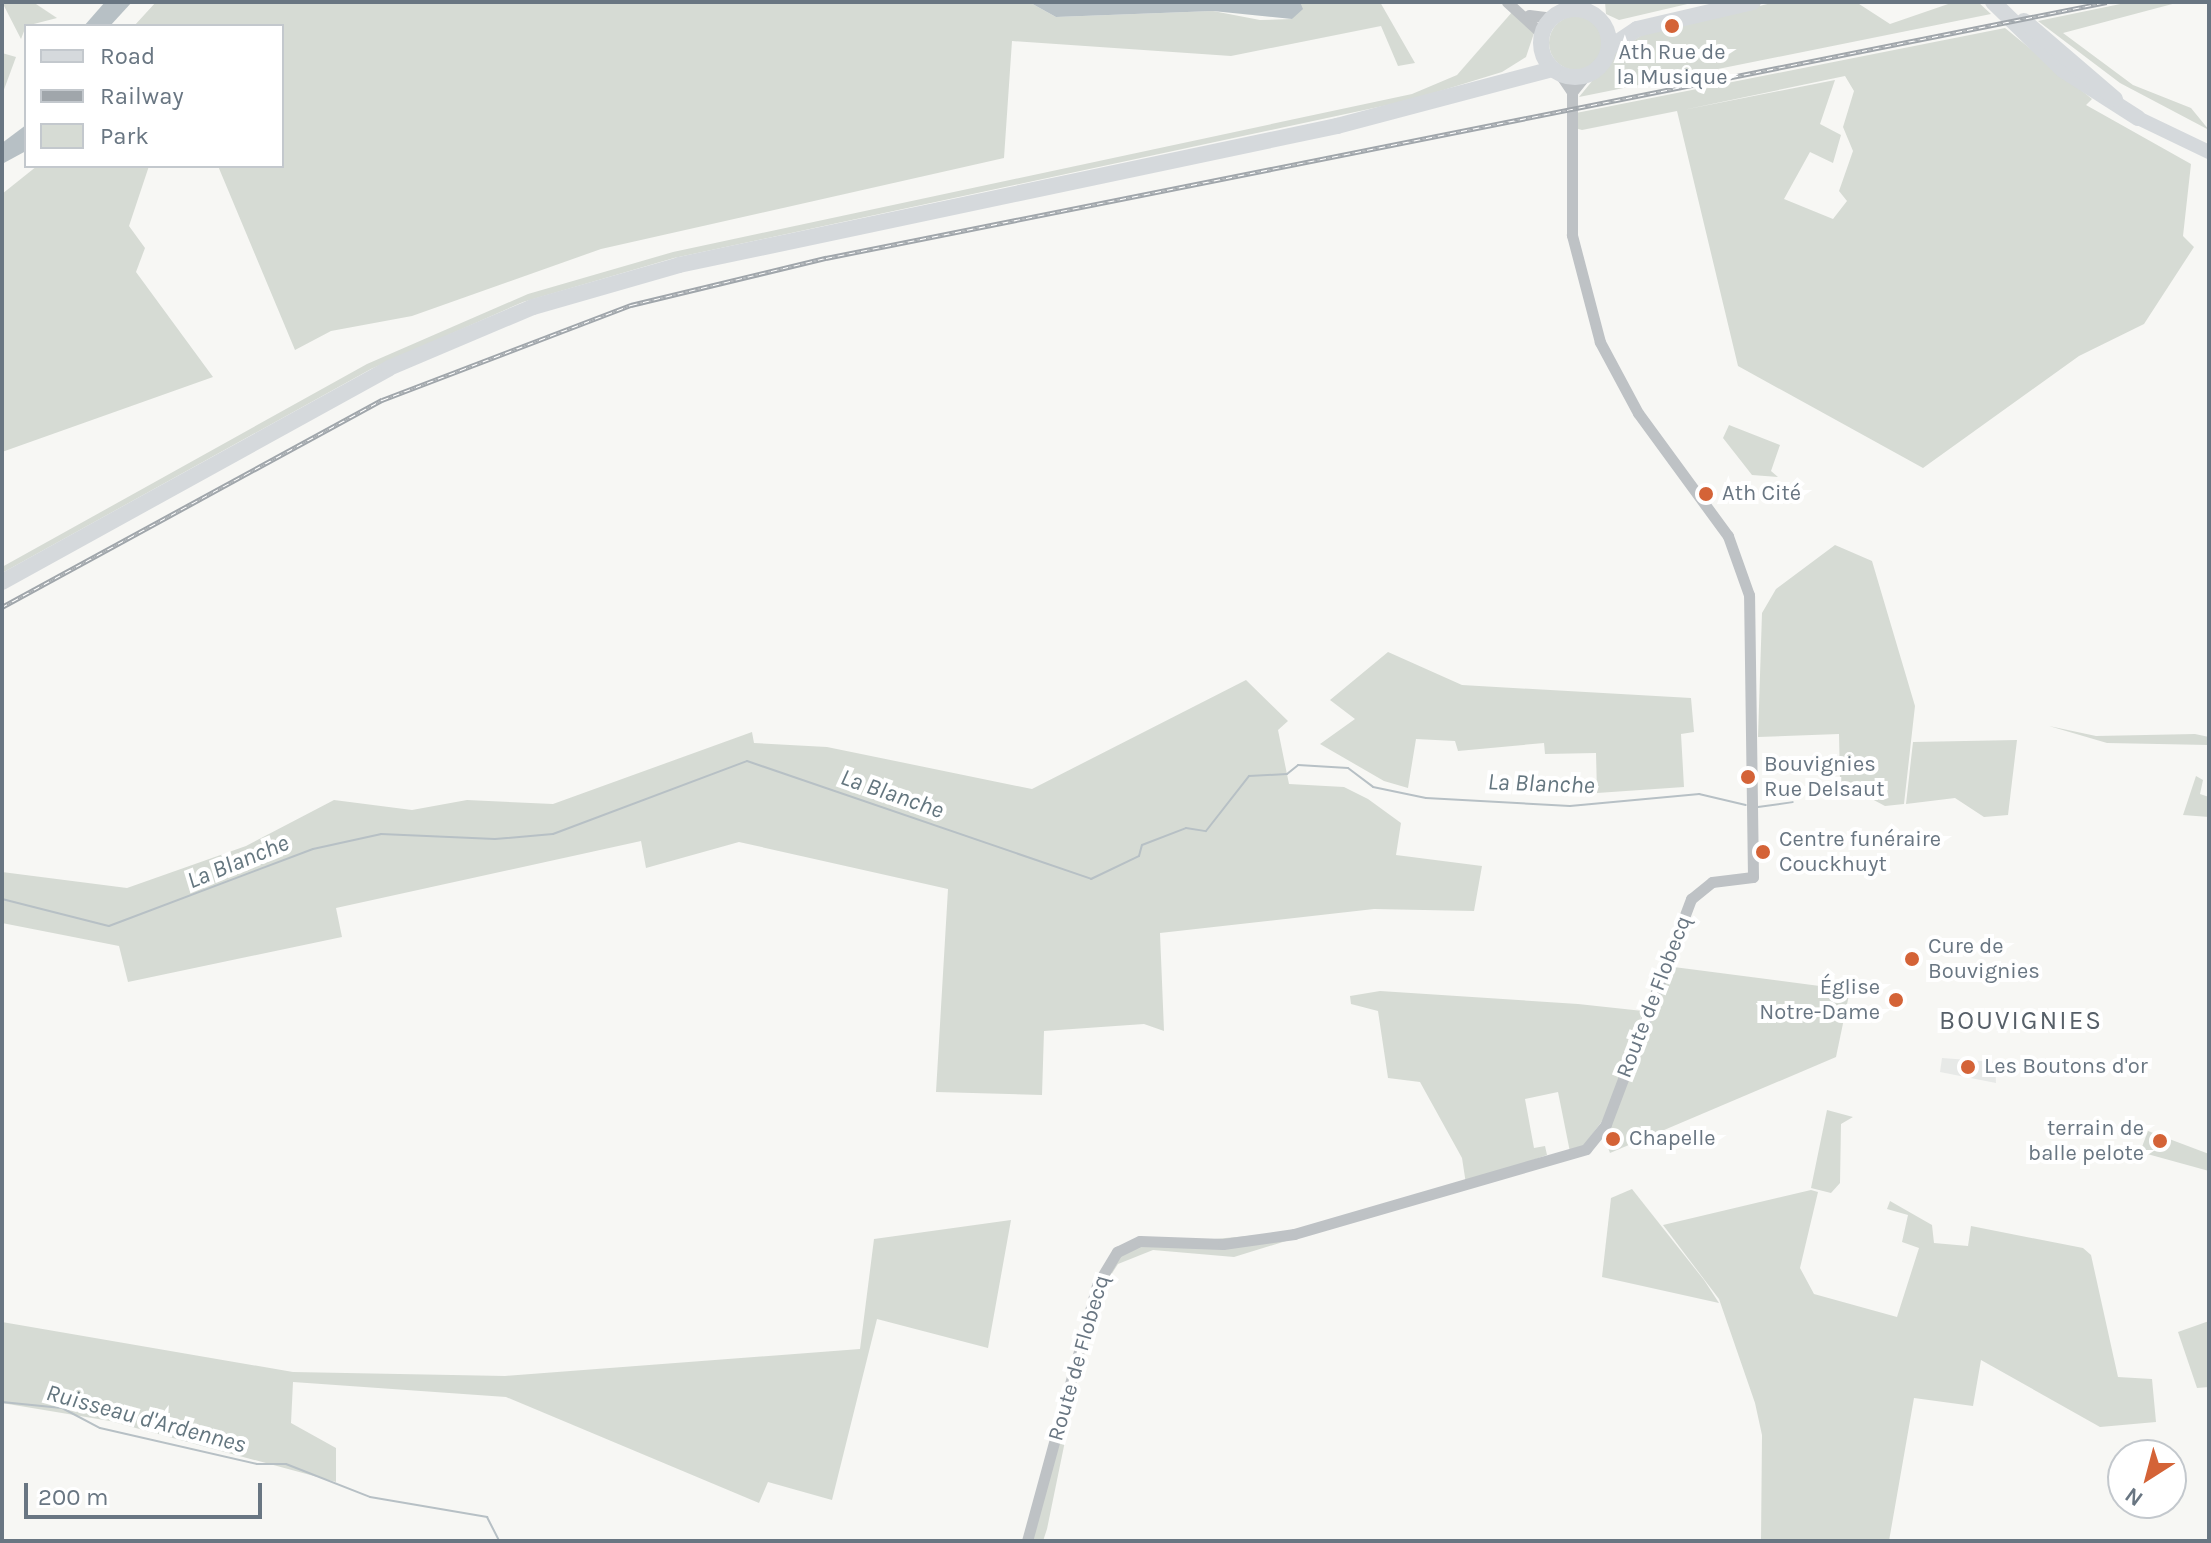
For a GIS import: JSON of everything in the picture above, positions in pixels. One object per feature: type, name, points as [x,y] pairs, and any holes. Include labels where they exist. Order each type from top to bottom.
[{"type":"highway","points":[[1490,83],[1522,65],[1553,18],[1583,6],[1622,25],[1728,2]]},
{"type":"highway","points":[[2,582],[389,368],[533,307],[679,265],[1337,126],[1490,83],[1556,71],[1586,75],[1609,48],[1637,29],[1753,2]]},
{"type":"highway","points":[[1993,2],[2063,70],[2138,118]]},
{"type":"highway","points":[[2005,2],[2138,118]]},
{"type":"highway","points":[[1600,14],[1609,48]]},
{"type":"highway","points":[[1542,38],[1556,71]]},
{"type":"main road","points":[[2138,118],[2209,152]]},
{"type":"street","points":[[1507,2],[1528,15],[1553,18]]},
{"type":"street","points":[[1528,15],[1542,38]]},
{"type":"street","points":[[1556,71],[1572,92],[1586,75]]},
{"type":"street","name":"Route de Flobecq","points":[[1027,1541],[1097,1285],[1111,1258],[1140,1241],[1223,1244],[1294,1234],[1586,1149],[1606,1124],[1691,899],[1712,882],[1753,877],[1749,595],[1728,536],[1627,396],[1592,320],[1568,208],[1572,92]]},
{"type":"shaded area","points":[[105,2],[132,2],[112,24],[86,24]]},
{"type":"shaded area","points":[[1029,2],[1300,2],[1303,9],[1292,19],[1213,11],[1056,17]]},
{"type":"shaded area","points":[[24,126],[24,152],[2,164],[2,143]]},
{"type":"shaded area","name":"Les Boutons d'or","points":[[1942,1058],[1995,1062],[1996,1083],[1940,1072]]},
{"type":"green space","points":[[2,2],[33,2],[57,18],[24,24],[21,39]]},
{"type":"green space","points":[[156,2],[1029,2],[1056,17],[1213,11],[1260,20],[1292,19],[1300,2],[1380,2],[1415,63],[1398,66],[1381,26],[1231,56],[1012,41],[1004,158],[601,249],[412,316],[331,331],[295,350],[219,168],[284,168],[284,24],[136,24]]},
{"type":"green space","points":[[1605,2],[1696,2],[1619,20],[1606,14]]},
{"type":"green space","points":[[1776,2],[1856,2],[1890,24],[1954,2],[1978,2],[1991,14],[1579,97],[1616,52],[1645,33]]},
{"type":"green space","points":[[2130,2],[2180,2],[2063,33],[2133,85],[2191,108],[2209,130],[2120,83],[2038,21]]},
{"type":"green space","points":[[1513,11],[1535,30],[1526,57],[1502,72],[1411,100],[674,258],[523,302],[371,369],[2,573],[2,567],[367,364],[528,294],[673,252],[1412,94],[1457,75]]},
{"type":"green space","points":[[1576,16],[1595,24],[1603,43],[1595,62],[1576,70],[1557,62],[1549,43],[1557,24]]},
{"type":"green space","points":[[2005,28],[2092,99],[2086,105],[2191,164],[2183,236],[2194,247],[2144,324],[2079,356],[1923,468],[1738,366],[1677,111],[1582,130],[1575,128],[1576,113]],"holes":[[[1845,76],[1854,91],[1843,127],[1853,151],[1839,191],[1847,201],[1833,219],[1784,199],[1810,152],[1833,163],[1841,135],[1820,124],[1835,80],[1683,110]]]},
{"type":"green space","points":[[2,53],[16,57],[2,95]]},
{"type":"green space","points":[[34,168],[148,168],[129,226],[145,248],[136,272],[213,377],[2,452],[2,194]]},
{"type":"green space","points":[[1729,425],[1780,445],[1771,471],[1778,477],[1752,475],[1723,438]]},
{"type":"green space","points":[[1835,545],[1872,561],[1915,706],[1904,804],[1885,806],[1840,782],[1839,734],[1758,737],[1762,613],[1776,589]]},
{"type":"green space","points":[[1388,652],[1462,685],[1691,698],[1694,732],[1681,734],[1684,787],[1597,793],[1596,753],[1545,754],[1544,743],[1458,751],[1455,741],[1416,739],[1408,788],[1384,781],[1320,744],[1355,719],[1330,700]]},
{"type":"green space","points":[[1246,680],[1288,721],[1278,730],[1289,784],[1344,787],[1368,799],[1401,823],[1396,855],[1482,866],[1474,911],[1374,909],[1160,933],[1164,1031],[1144,1024],[1044,1031],[1042,1095],[936,1092],[948,889],[739,842],[646,868],[641,841],[336,908],[342,937],[128,982],[119,946],[2,923],[2,872],[127,888],[246,846],[334,800],[412,810],[467,800],[553,804],[752,732],[754,743],[827,747],[1032,789]]},
{"type":"green space","points":[[2049,726],[2096,736],[2195,734],[2209,737],[2209,745],[2107,743]]},
{"type":"green space","points":[[2017,740],[2008,815],[1984,817],[1955,798],[1906,804],[1913,742]]},
{"type":"green space","points":[[2196,776],[2203,780],[2200,794],[2209,797],[2209,817],[2183,815]]},
{"type":"green space","points":[[1666,966],[1850,990],[1836,1057],[1610,1153],[1605,1140]]},
{"type":"green space","points":[[1380,991],[1643,1011],[1606,1116],[1584,1145],[1570,1152],[1558,1092],[1525,1099],[1534,1148],[1545,1146],[1547,1155],[1466,1184],[1462,1158],[1420,1082],[1388,1078],[1378,1011],[1351,1004],[1350,996]]},
{"type":"green space","points":[[1827,1110],[1853,1117],[1841,1124],[1840,1183],[1831,1193],[1811,1188]]},
{"type":"green space","name":"terrain de balle pelote","points":[[2148,1131],[2209,1154],[2209,1171],[2140,1152]]},
{"type":"green space","points":[[1632,1189],[1719,1303],[1602,1277],[1611,1198]]},
{"type":"green space","points":[[1811,1190],[1818,1192],[1800,1268],[1814,1294],[1897,1317],[1919,1248],[1902,1242],[1908,1215],[1887,1209],[1890,1201],[1932,1225],[1934,1243],[1968,1246],[1971,1226],[2083,1248],[2091,1255],[2118,1377],[2152,1379],[2156,1422],[2100,1427],[1981,1360],[1973,1406],[1914,1398],[1889,1541],[1761,1541],[1762,1435],[1755,1403],[1719,1299],[1663,1225]]},
{"type":"green space","points":[[1011,1220],[988,1348],[877,1319],[832,1500],[768,1482],[759,1503],[506,1397],[293,1382],[291,1423],[336,1448],[336,1482],[110,1421],[2,1403],[2,1322],[293,1372],[505,1376],[860,1349],[874,1239]]},
{"type":"green space","points":[[1325,1229],[1234,1257],[1153,1250],[1118,1264],[1102,1289],[1081,1363],[1047,1529],[1043,1541],[1030,1541],[1097,1294],[1122,1254],[1138,1246]]},
{"type":"green space","points":[[2209,1321],[2209,1387],[2197,1388],[2178,1332]]},
{"type":"waterway","name":"La Blanche","points":[[2,899],[109,926],[313,849],[381,834],[495,839],[553,834],[747,761],[1091,879],[1139,856],[1142,845],[1186,828],[1206,831],[1249,776],[1287,774],[1298,765],[1348,768],[1373,787],[1426,798],[1570,806],[1699,794],[1746,805]]},
{"type":"waterway","name":"La Blanche","points":[[1758,807],[1793,802]]},
{"type":"waterway","name":"Ruisseau d'Ardennes","points":[[2,1402],[62,1408],[100,1428],[257,1464],[286,1464],[370,1497],[487,1517],[499,1541]]},
{"type":"railway","points":[[2,607],[382,400],[631,305],[826,258],[2107,2]]},
{"type":"place","name":"Ath Rue de la Musique","points":[[1672,26]]},
{"type":"place","name":"Ath Cité","points":[[1706,494]]},
{"type":"place","name":"Bouvignies Rue Delsaut","points":[[1748,777]]},
{"type":"place","name":"Centre funéraire Couckhuyt","points":[[1763,852]]},
{"type":"place","name":"Cure de Bouvignies","points":[[1912,959]]},
{"type":"place","name":"Église Notre-Dame","points":[[1896,1000]]},
{"type":"place","name":"Les Boutons d'or","points":[[1968,1067]]},
{"type":"place","name":"Chapelle","points":[[1613,1139]]},
{"type":"place","name":"terrain de balle pelote","points":[[2160,1141]]},
{"type":"district","name":"BOUVIGNIES","points":[[2021,1021]]}]
